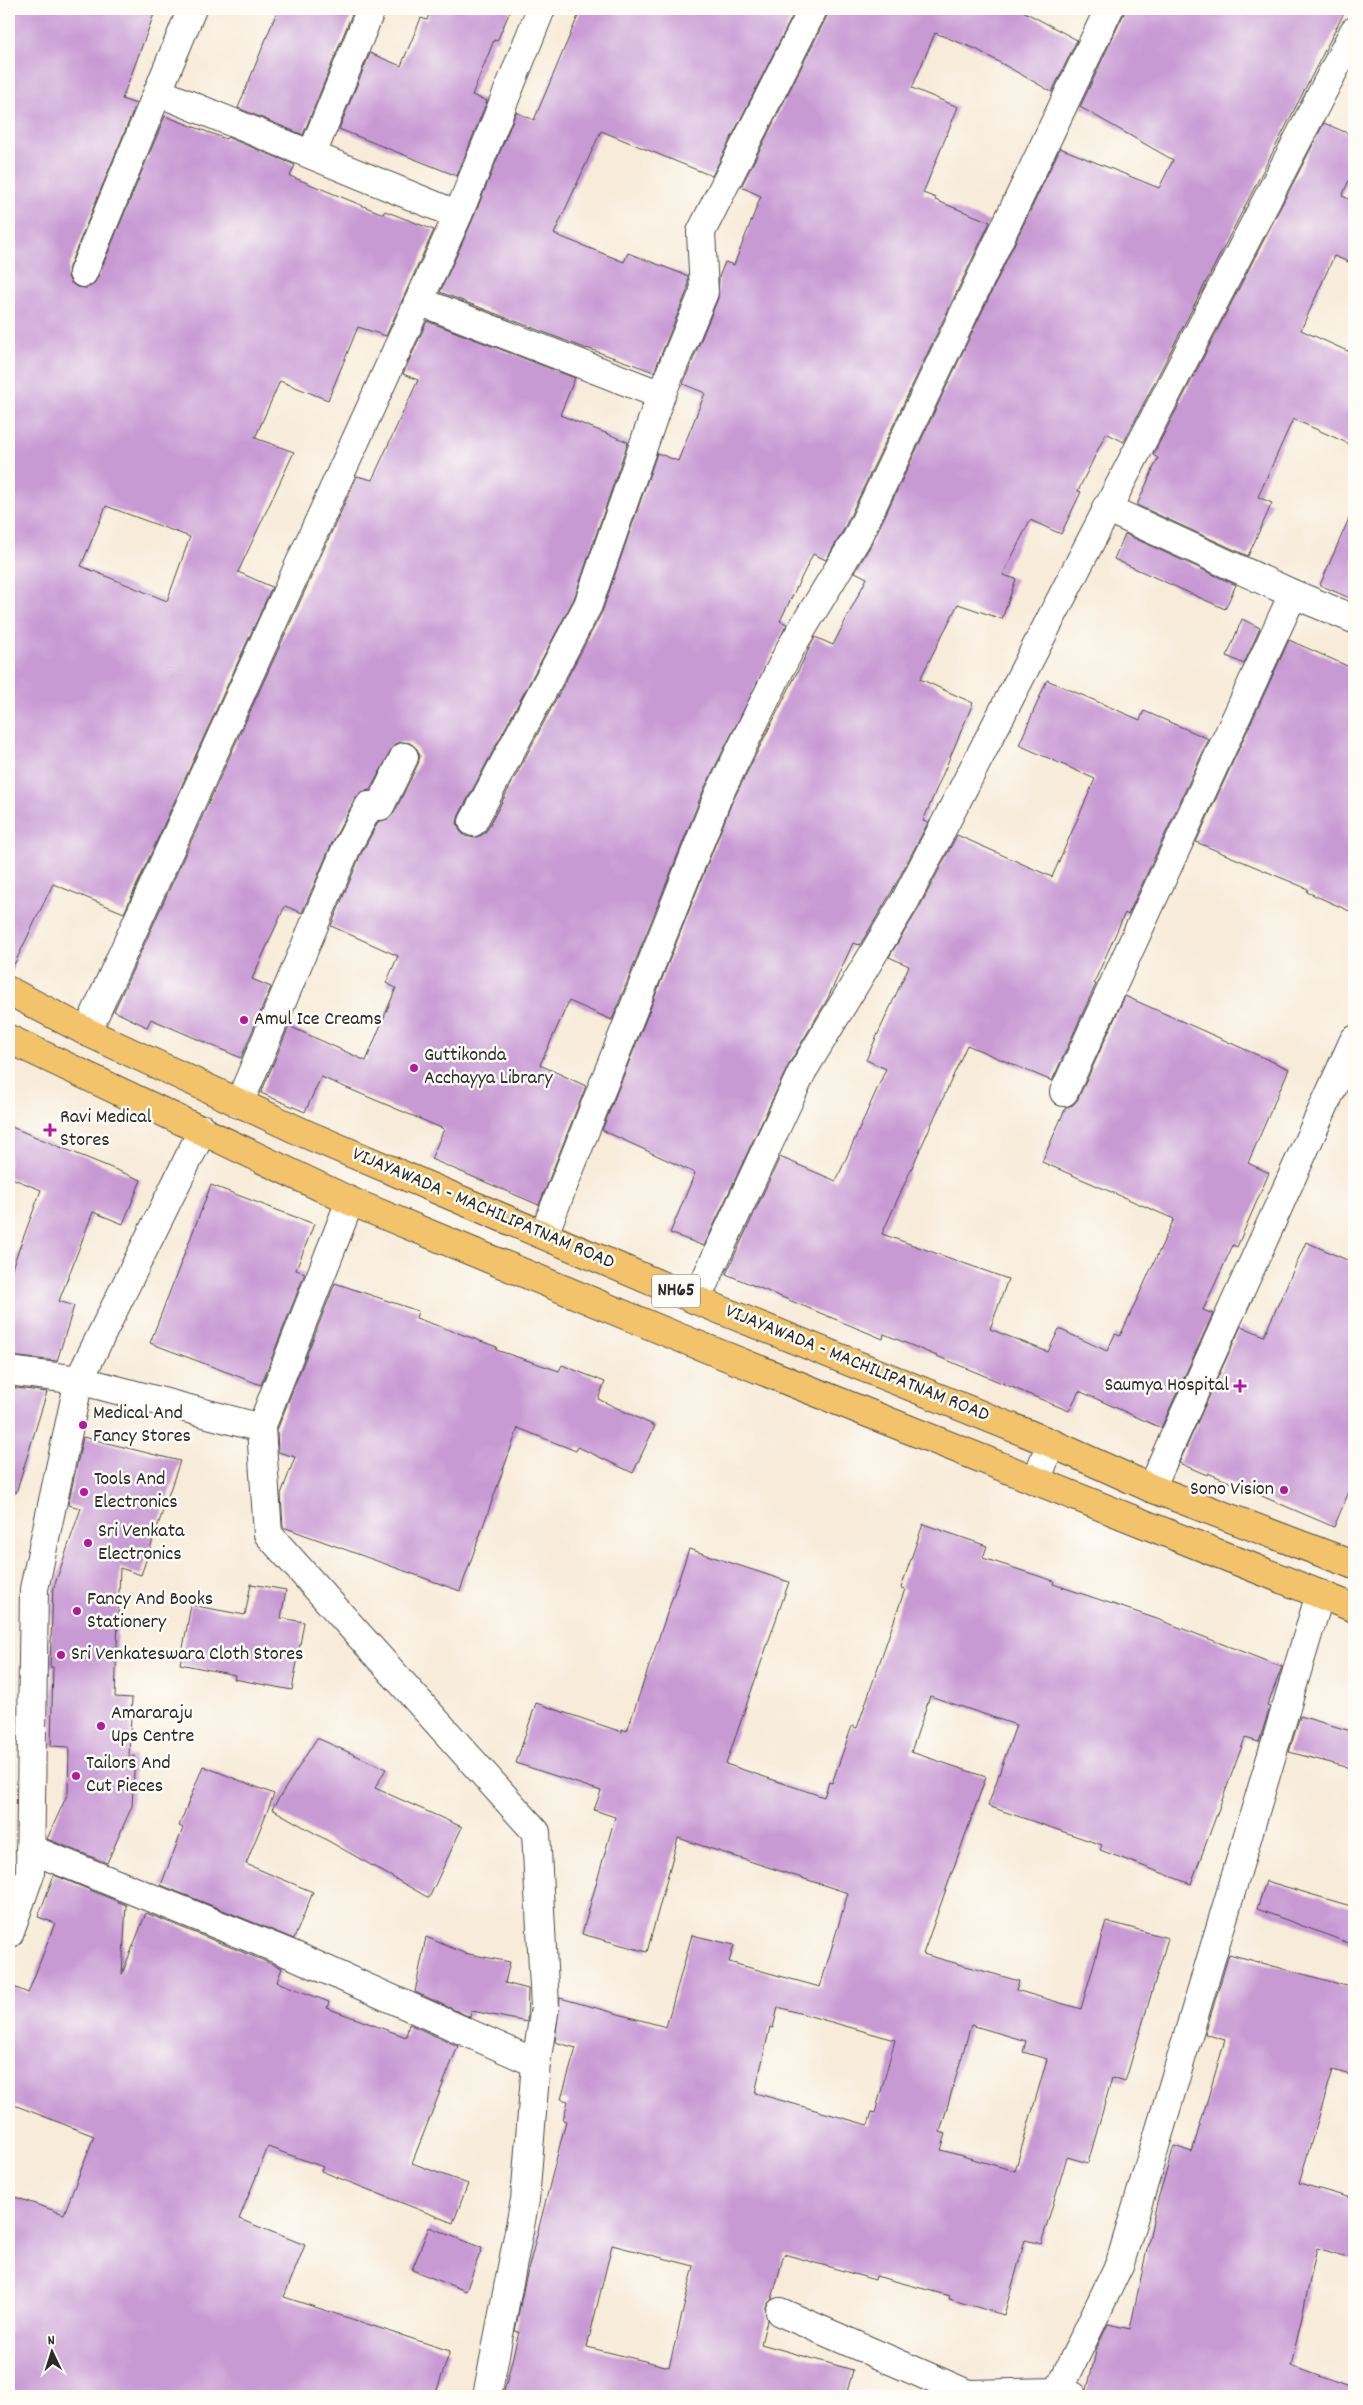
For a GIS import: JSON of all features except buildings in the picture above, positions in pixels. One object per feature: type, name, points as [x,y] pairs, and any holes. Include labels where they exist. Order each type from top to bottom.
[{"type":"highway","name":"VIJAYAWADA - MACHILIPATNAM ROAD","points":[[9,991],[87,1032],[239,1104],[696,1300],[1051,1443],[1151,1488],[1354,1565]]},
{"type":"highway","name":"VIJAYAWADA - MACHILIPATNAM ROAD","points":[[9,1039],[202,1129],[350,1201],[1036,1481],[1354,1608]]},
{"type":"street","points":[[83,273],[192,9]]},
{"type":"street","points":[[312,154],[371,9]]},
{"type":"street","points":[[87,1032],[458,215],[541,9]]},
{"type":"street","points":[[473,822],[588,605],[661,395],[704,292],[701,232],[812,9]]},
{"type":"street","points":[[544,1234],[718,796],[790,649],[857,538],[1109,9]]},
{"type":"street","points":[[696,1300],[802,1072],[904,902],[1354,31]]},
{"type":"street","points":[[158,92],[458,215]]},
{"type":"street","points":[[419,301],[661,395]]},
{"type":"street","points":[[1106,508],[1293,594],[1354,619]]},
{"type":"street","points":[[1064,1092],[1293,594]]},
{"type":"street","points":[[239,1104],[346,848],[369,806],[380,806],[404,757]]},
{"type":"street","points":[[1151,1488],[1354,1040]]},
{"type":"street","points":[[9,1934],[30,1874],[34,1590],[79,1380],[202,1129]]},
{"type":"street","points":[[350,1201],[261,1428],[268,1534],[536,1832],[545,2007],[536,2063],[525,2200],[487,2396]]},
{"type":"street","points":[[9,1371],[79,1380],[261,1428]]},
{"type":"street","points":[[1036,1481],[1051,1443]]},
{"type":"street","points":[[780,2312],[968,2395],[1065,2394],[1120,2263],[1320,1594]]},
{"type":"street","points":[[30,1850],[293,1955],[536,2063]]},
{"type":"place","name":"Amul Ice Creams","points":[[244,1020]]},
{"type":"place","name":"Guttikonda Acchayya Library","points":[[414,1068]]},
{"type":"place","name":"Ravi Medical Stores","points":[[50,1130]]},
{"type":"place","name":"Saumya Hospital","points":[[1240,1386]]},
{"type":"place","name":"Medical And Fancy Stores","points":[[83,1425]]},
{"type":"place","name":"Sono Vision","points":[[1284,1490]]},
{"type":"place","name":"Tools And Electronics","points":[[84,1492]]},
{"type":"place","name":"Sri Venkata Electronics","points":[[88,1543]]},
{"type":"place","name":"Fancy And Books Stationery","points":[[77,1611]]},
{"type":"place","name":"Sri Venkateswara Cloth Stores","points":[[61,1655]]},
{"type":"place","name":"Amararaju Ups Centre","points":[[101,1726]]},
{"type":"place","name":"Tailors And Cut Pieces","points":[[76,1776]]}]
